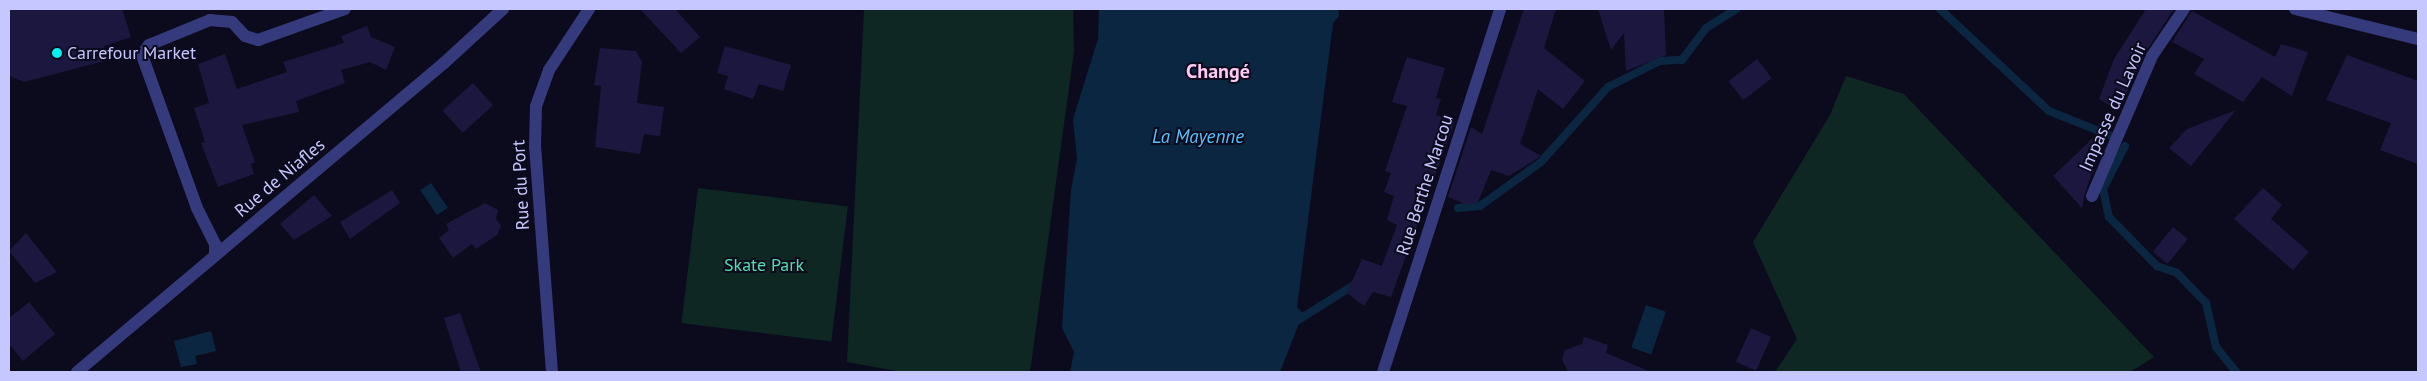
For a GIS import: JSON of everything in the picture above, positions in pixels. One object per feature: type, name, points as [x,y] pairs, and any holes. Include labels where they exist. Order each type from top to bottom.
[{"type":"street","points":[[215,255],[215,244],[197,208],[142,55],[149,45],[210,20],[232,22],[245,36],[258,40],[345,9]]},
{"type":"street","name":"Rue de Niafles","points":[[77,372],[503,9]]},
{"type":"street","name":"Rue du Port","points":[[552,372],[535,147],[536,106],[550,70],[589,9]]},
{"type":"street","name":"Rue Berthe Marcou","points":[[1383,372],[1500,9]]},
{"type":"street","name":"Impasse du Lavoir","points":[[2092,196],[2152,56],[2184,9]]},
{"type":"street","points":[[2295,9],[2418,39]]},
{"type":"green space","points":[[864,9],[1073,9],[1074,51],[1030,372],[902,372],[847,362]]},
{"type":"green space","points":[[1846,76],[1904,94],[2154,357],[2130,372],[1775,372],[1797,339],[1753,242],[1830,115]]},
{"type":"green space","name":"Skate Park","points":[[698,188],[848,206],[831,341],[681,323]]},
{"type":"water","name":"La Mayenne","points":[[1099,9],[1338,9],[1339,16],[1333,23],[1297,307],[1303,313],[1280,372],[1070,372],[1074,352],[1062,328],[1071,190],[1077,159],[1073,119],[1098,39]]},
{"type":"water","points":[[431,183],[448,208],[437,215],[420,190]]},
{"type":"water","points":[[1646,305],[1666,312],[1651,354],[1631,348]]},
{"type":"water","points":[[211,331],[216,351],[195,356],[197,364],[181,367],[174,341]]},
{"type":"building","name":"Carrefour Market","points":[[9,9],[122,9],[131,37],[104,46],[108,60],[24,82],[9,76]]},
{"type":"building","points":[[640,9],[675,9],[700,37],[681,53]]},
{"type":"building","points":[[1524,9],[1556,9],[1544,48],[1585,81],[1563,109],[1538,89],[1520,144],[1541,156],[1509,176],[1491,170],[1478,202],[1467,205],[1448,197],[1471,127],[1482,134]]},
{"type":"building","points":[[1598,9],[1664,9],[1666,55],[1626,71],[1624,33],[1611,50]]},
{"type":"building","points":[[2146,9],[2174,9],[2145,53],[2119,111],[2099,99],[2114,59]]},
{"type":"building","points":[[2192,11],[2275,57],[2281,44],[2308,52],[2292,96],[2262,77],[2243,102],[2194,74],[2204,59],[2172,42]]},
{"type":"building","points":[[367,26],[371,37],[395,47],[386,70],[370,62],[341,70],[345,83],[296,101],[299,112],[242,125],[255,162],[251,164],[254,174],[218,187],[201,143],[205,142],[194,108],[209,103],[198,64],[225,54],[237,89],[287,72],[283,62],[344,43],[341,36]]},
{"type":"building","points":[[725,46],[791,65],[783,91],[759,84],[753,99],[724,89],[728,76],[717,73]]},
{"type":"building","points":[[600,48],[636,51],[642,62],[637,103],[664,107],[660,136],[644,134],[640,154],[595,147],[601,86],[594,85]]},
{"type":"building","points":[[2347,55],[2418,81],[2418,164],[2380,150],[2391,123],[2326,100]]},
{"type":"building","points":[[1407,57],[1445,68],[1436,98],[1441,99],[1436,115],[1455,121],[1391,297],[1373,292],[1364,306],[1347,293],[1362,259],[1382,266],[1397,225],[1387,220],[1394,196],[1384,192],[1391,173],[1385,171],[1407,106],[1392,102]]},
{"type":"building","points":[[1757,59],[1772,78],[1743,100],[1729,81]]},
{"type":"building","points":[[473,83],[493,105],[463,133],[443,110]]},
{"type":"building","points":[[2236,110],[2191,166],[2169,148],[2187,129]]},
{"type":"building","points":[[2111,121],[2085,193],[2082,208],[2053,176]]},
{"type":"building","points":[[2263,188],[2282,205],[2271,219],[2309,252],[2293,270],[2234,219]]},
{"type":"building","points":[[392,190],[400,203],[350,239],[340,222]]},
{"type":"building","points":[[314,195],[332,216],[294,240],[280,224]]},
{"type":"building","points":[[485,203],[498,210],[496,219],[501,226],[497,235],[476,249],[472,244],[453,258],[439,238],[449,230],[446,224]]},
{"type":"building","points":[[2173,227],[2188,239],[2168,264],[2153,252]]},
{"type":"building","points":[[26,233],[57,272],[35,283],[9,251]]},
{"type":"building","points":[[29,302],[55,334],[23,361],[9,344],[9,318]]},
{"type":"building","points":[[460,313],[481,372],[461,372],[444,318]]},
{"type":"building","points":[[1751,328],[1771,337],[1756,371],[1736,362]]},
{"type":"building","points":[[1584,337],[1608,345],[1606,353],[1651,372],[1568,372],[1562,359],[1565,350],[1582,344]]},
{"type":"waterway","points":[[1458,208],[1480,206],[1541,162],[1608,87],[1660,61],[1682,60],[1706,28],[1736,9]]},
{"type":"waterway","points":[[1940,9],[2049,111],[2109,135]]},
{"type":"waterway","points":[[2125,146],[2103,189],[2109,217],[2157,266],[2177,273],[2206,303],[2216,347],[2236,372]]},
{"type":"waterway","points":[[1292,324],[1357,283]]},
{"type":"place","name":"Carrefour Market","points":[[57,53]]},
{"type":"district","name":"Changé","points":[[1218,71]]}]
